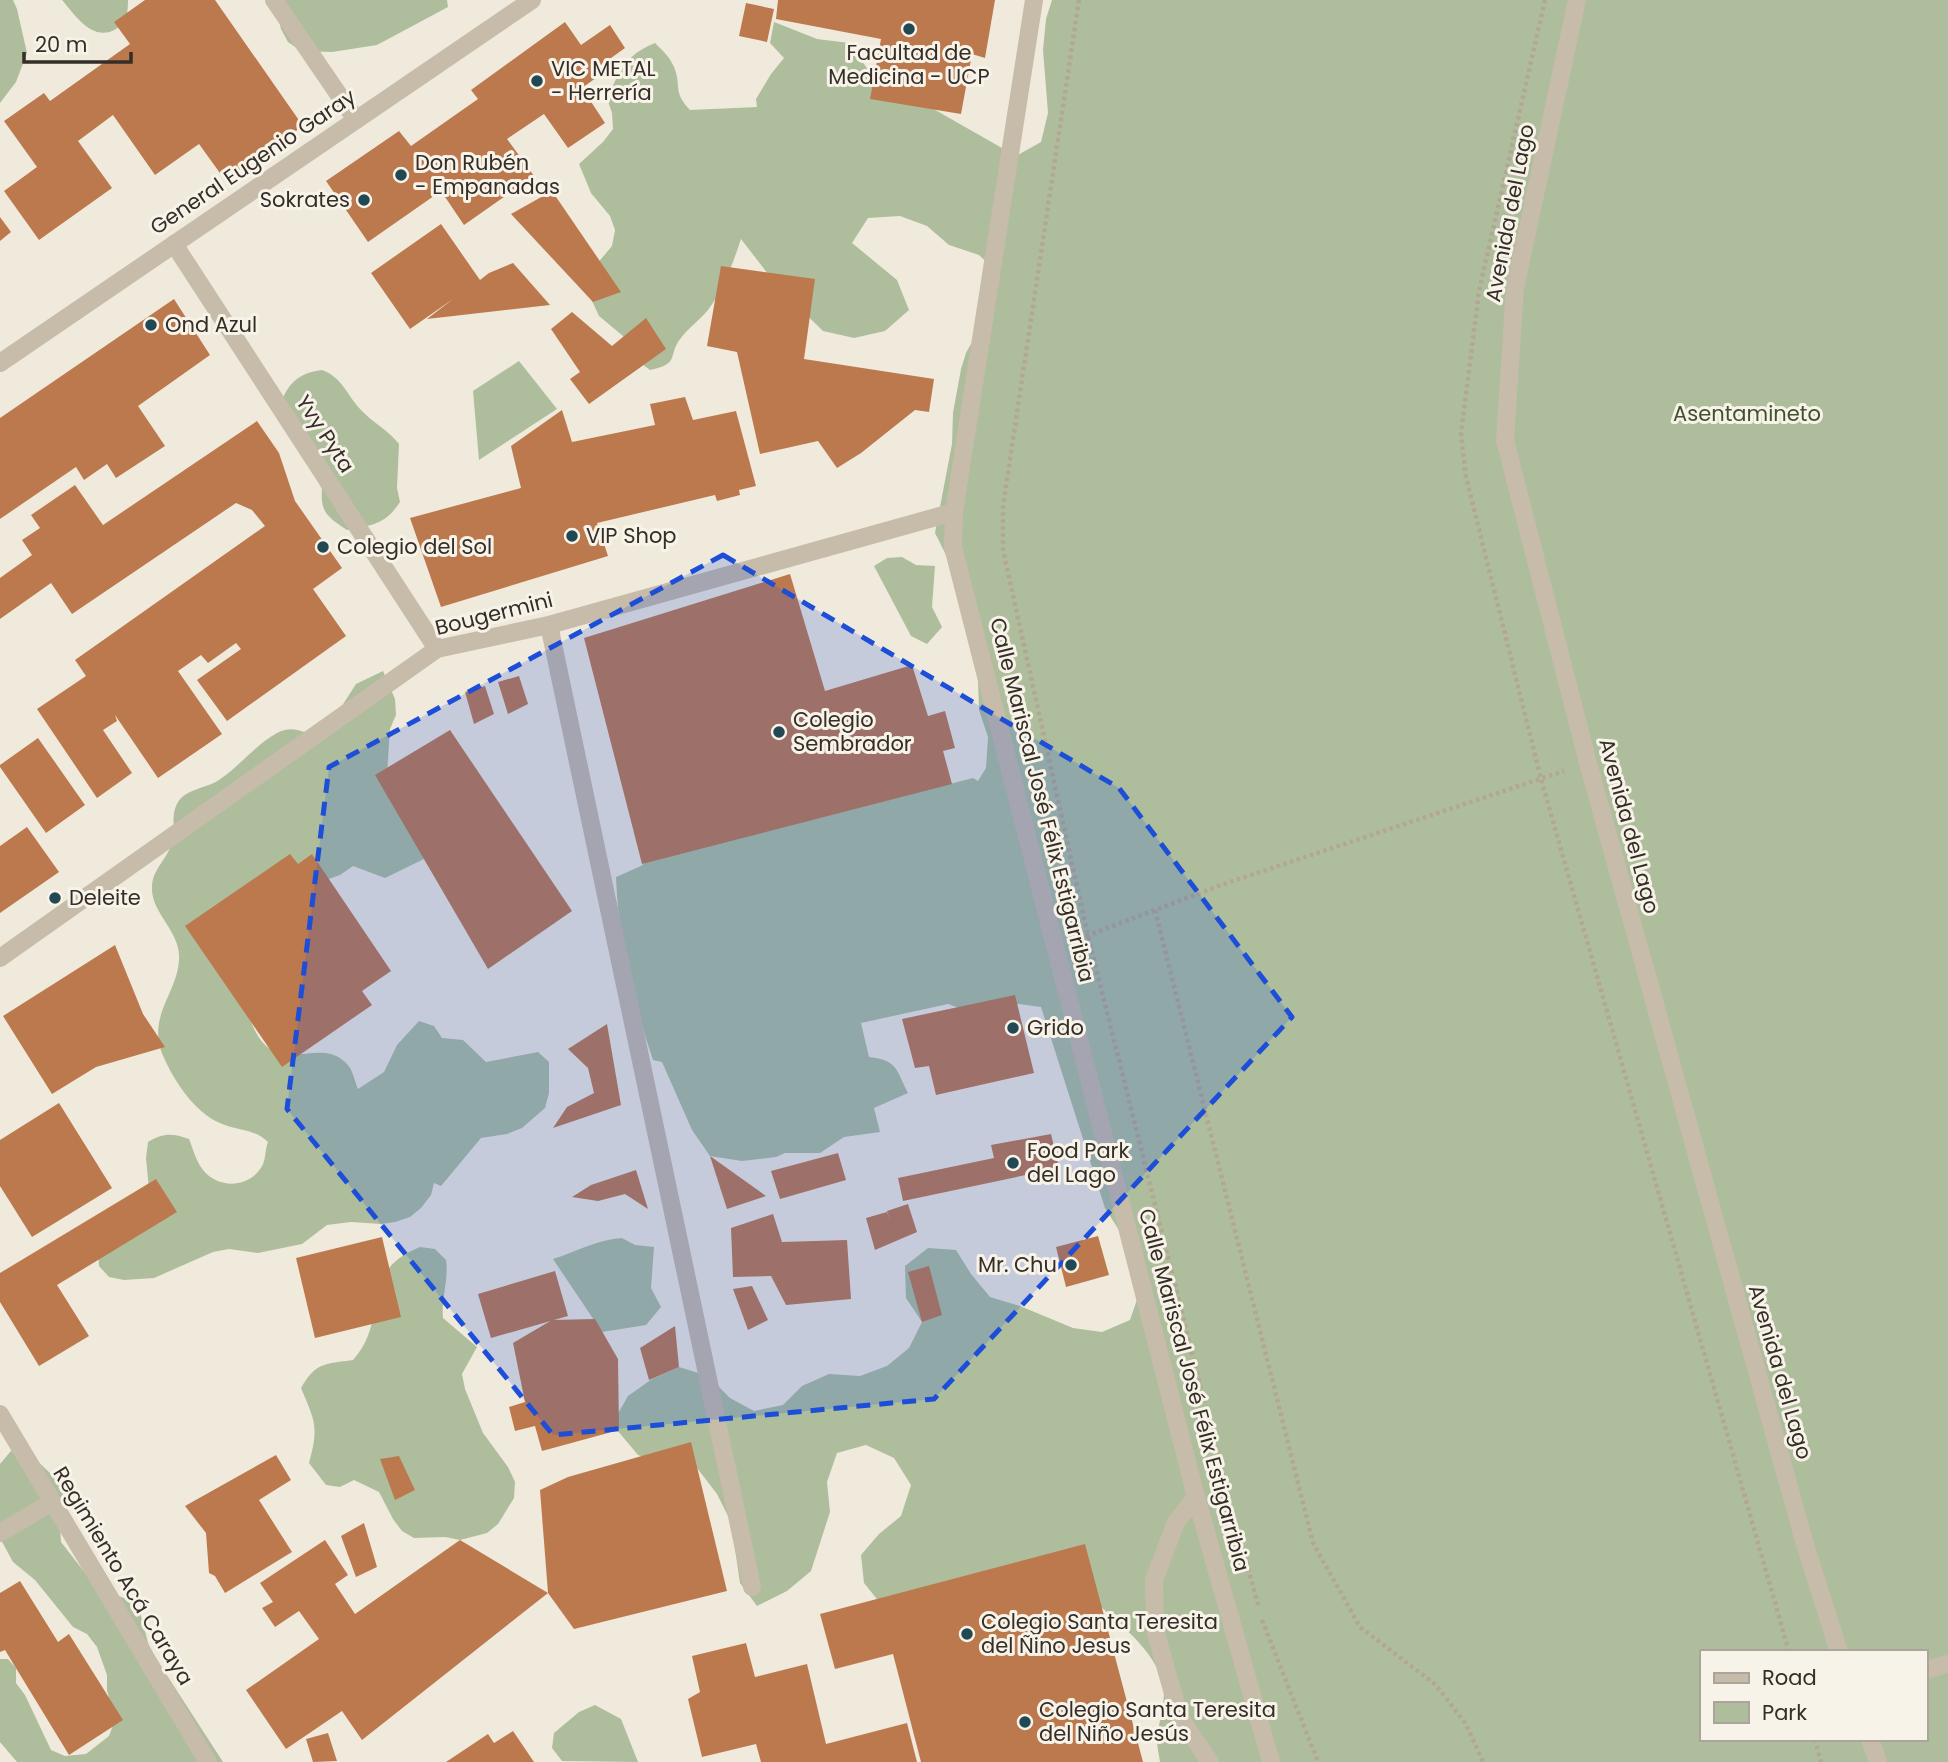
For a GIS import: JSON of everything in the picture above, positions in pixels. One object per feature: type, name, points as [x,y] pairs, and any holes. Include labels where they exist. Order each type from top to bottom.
[{"type":"street","points":[[274,0],[356,120]]},
{"type":"street","name":"General Eugenio Garay","points":[[0,363],[532,0]]},
{"type":"street","name":"Calle Mariscal José Félix Estigarribia","points":[[1034,0],[954,512],[953,547],[1196,1497],[1271,1762]]},
{"type":"street","name":"Avenida del Lago","points":[[1577,0],[1515,288],[1505,440],[1606,829],[1804,1541],[1838,1650]]},
{"type":"street","name":"Yvy Pyta","points":[[174,244],[437,649]]},
{"type":"street","name":"Bougermini","points":[[0,958],[437,649],[549,625],[954,512]]},
{"type":"street","points":[[549,625],[752,1587]]},
{"type":"street","name":"Regimiento Acá Caraya","points":[[0,1414],[208,1762]]},
{"type":"street","points":[[1196,1497],[1176,1522],[1154,1580],[1155,1630],[1180,1718],[1210,1762]]},
{"type":"street","points":[[0,1533],[52,1502]]},
{"type":"street","points":[[1927,1669],[1948,1664]]},
{"type":"street","points":[[1871,1741],[1878,1762]]},
{"type":"path","points":[[1079,0],[1003,506],[1003,550],[1088,936],[1224,1479],[1263,1623],[1318,1762]]},
{"type":"path","points":[[1088,936],[1224,884],[1541,779],[1788,1650]]},
{"type":"path","points":[[1155,910],[1313,1543],[1360,1627],[1436,1685],[1466,1724],[1483,1762]]},
{"type":"path","points":[[1816,1741],[1821,1762]]},
{"type":"highlighted area","points":[[723,555],[1119,788],[1292,1017],[934,1399],[553,1435],[287,1109],[329,767]]},
{"type":"green space","points":[[0,0],[13,0],[27,53],[16,82],[0,103]]},
{"type":"green space","points":[[62,0],[128,0],[127,13],[120,27],[100,32],[85,25]]},
{"type":"green space","points":[[274,0],[447,0],[448,7],[377,45],[332,52],[301,51],[288,42],[281,29]]},
{"type":"green space","name":"Asentamineto","points":[[1052,0],[1948,0],[1948,1762],[1160,1762],[1157,1740],[1164,1695],[1162,1680],[1149,1654],[1139,1642],[1082,1590],[885,1609],[864,1583],[861,1555],[879,1534],[901,1516],[911,1485],[894,1458],[866,1445],[837,1453],[827,1482],[830,1512],[811,1571],[787,1591],[757,1606],[740,1583],[731,1522],[717,1494],[697,1468],[668,1465],[638,1455],[612,1424],[628,1396],[652,1379],[679,1367],[708,1376],[730,1398],[754,1411],[783,1405],[802,1386],[829,1374],[860,1376],[887,1366],[909,1348],[922,1322],[906,1298],[905,1266],[928,1248],[956,1250],[990,1297],[1073,1328],[1102,1332],[1130,1320],[1140,1291],[1122,1235],[1105,1208],[1041,1007],[1019,1004],[988,1011],[948,1004],[861,1023],[869,1057],[879,1058],[895,1067],[908,1093],[874,1108],[880,1132],[844,1137],[820,1153],[785,1153],[776,1157],[742,1161],[710,1156],[692,1130],[662,1062],[653,1060],[628,970],[617,901],[616,877],[641,866],[702,819],[815,819],[973,778],[978,781],[986,768],[988,737],[979,710],[978,679],[948,559],[935,533],[952,444],[953,413],[961,369],[966,353],[993,304],[1000,275],[979,255],[949,245],[927,226],[900,216],[868,218],[852,243],[897,280],[909,310],[885,331],[854,338],[823,331],[778,287],[741,239],[714,302],[681,338],[670,362],[650,370],[638,361],[623,336],[599,316],[586,288],[590,272],[612,246],[615,230],[610,216],[591,193],[579,164],[613,129],[607,98],[616,80],[630,59],[655,43],[672,63],[679,93],[690,110],[757,107],[756,99],[784,58],[770,43],[774,22],[817,39],[849,43],[884,92],[930,107],[1016,156],[1041,142],[1048,113],[1043,50],[1046,19]]},
{"type":"green space","points":[[519,361],[557,409],[479,460],[473,391]]},
{"type":"green space","points":[[322,370],[335,377],[361,410],[399,444],[397,488],[400,502],[383,520],[371,525],[347,530],[327,514],[322,504],[322,489],[280,406],[295,381],[306,374]]},
{"type":"green space","points":[[902,557],[916,565],[935,566],[932,607],[942,627],[927,644],[911,636],[874,566],[887,558]]},
{"type":"green space","points":[[383,671],[395,699],[396,715],[390,729],[387,775],[424,859],[385,878],[353,866],[340,875],[309,886],[250,1019],[260,1039],[271,1050],[284,1054],[324,1053],[336,1056],[350,1067],[358,1089],[384,1072],[397,1045],[419,1021],[434,1026],[442,1038],[463,1040],[486,1062],[538,1052],[549,1062],[549,1093],[545,1108],[522,1128],[507,1134],[481,1138],[441,1186],[434,1183],[431,1195],[410,1217],[381,1224],[351,1222],[327,1225],[302,1244],[258,1253],[229,1249],[213,1252],[154,1278],[124,1280],[109,1277],[99,1266],[98,1249],[149,1189],[146,1158],[148,1142],[168,1135],[189,1139],[203,1170],[218,1181],[235,1184],[258,1172],[264,1161],[268,1142],[252,1132],[215,1121],[197,1107],[176,1080],[160,1045],[160,1019],[179,959],[175,940],[156,905],[152,886],[155,874],[172,843],[178,802],[191,791],[219,780],[277,733],[292,729],[307,733],[340,709],[356,684]]},
{"type":"green space","points":[[622,1238],[635,1245],[654,1247],[651,1288],[661,1307],[646,1325],[602,1332],[553,1259],[596,1243]]},
{"type":"green space","points":[[420,1247],[435,1249],[446,1260],[443,1318],[477,1347],[462,1374],[465,1389],[483,1433],[508,1467],[515,1482],[514,1498],[498,1524],[487,1533],[460,1540],[445,1537],[414,1538],[402,1531],[379,1492],[354,1480],[340,1487],[326,1485],[309,1463],[315,1432],[310,1409],[301,1388],[306,1379],[322,1366],[353,1360],[364,1344],[381,1283],[388,1270],[400,1258]]},
{"type":"green space","points":[[11,1451],[30,1454],[51,1474],[65,1481],[66,1512],[60,1526],[61,1542],[89,1578],[115,1595],[130,1600],[140,1612],[148,1643],[155,1657],[223,1762],[17,1762],[0,1742],[0,1659],[8,1659],[16,1668],[16,1683],[25,1695],[51,1750],[65,1756],[86,1754],[109,1736],[115,1720],[107,1690],[107,1675],[97,1647],[87,1634],[73,1627],[35,1580],[13,1562],[0,1538],[0,1464]]},
{"type":"green space","points":[[595,1705],[621,1719],[638,1762],[562,1761],[552,1748],[554,1733],[579,1712]]},
{"type":"building","points":[[145,0],[215,0],[303,126],[225,180],[199,144],[155,175],[113,115],[78,141],[112,188],[39,240],[4,191],[37,167],[4,121],[44,93],[50,101],[130,44],[114,22]]},
{"type":"building","points":[[778,0],[995,0],[985,58],[972,54],[961,114],[870,99],[881,39],[776,19]]},
{"type":"building","points":[[746,3],[774,9],[767,42],[739,36]]},
{"type":"building","points":[[565,22],[581,45],[610,25],[625,48],[597,68],[600,75],[582,88],[605,123],[568,148],[544,114],[507,139],[534,176],[464,225],[441,191],[368,242],[326,181],[399,131],[411,146],[478,99],[471,90]]},
{"type":"building","points":[[552,191],[621,292],[593,302],[511,214]]},
{"type":"building","points":[[0,217],[11,232],[0,241]]},
{"type":"building","points":[[441,224],[480,280],[489,273],[513,263],[550,305],[427,319],[453,299],[410,329],[371,273]]},
{"type":"building","points":[[721,266],[815,279],[804,359],[934,379],[929,412],[915,410],[861,453],[837,468],[818,441],[760,454],[737,352],[707,346]]},
{"type":"building","points":[[174,299],[210,355],[138,406],[165,446],[116,478],[107,464],[84,480],[76,467],[0,519],[0,418]]},
{"type":"building","points":[[572,312],[612,346],[646,318],[666,349],[589,404],[570,379],[580,372],[551,329]]},
{"type":"building","points":[[685,397],[693,420],[736,411],[756,486],[739,490],[740,495],[717,501],[715,495],[597,523],[608,556],[441,607],[410,518],[521,488],[511,446],[562,410],[572,442],[655,425],[650,404]]},
{"type":"building","points":[[257,421],[279,453],[295,501],[342,568],[313,589],[346,636],[227,721],[197,680],[241,649],[236,643],[208,663],[201,655],[178,671],[222,734],[158,778],[115,715],[117,721],[103,730],[132,773],[97,798],[37,709],[86,676],[75,660],[265,526],[252,510],[236,503],[72,614],[51,583],[0,619],[0,578],[32,555],[22,540],[40,528],[31,515],[75,485],[103,525]]},
{"type":"building","name":"Colegio Sembrador","points":[[790,574],[825,691],[912,665],[928,716],[945,711],[955,748],[943,751],[952,784],[642,864],[584,638]]},
{"type":"building","points":[[519,676],[528,704],[508,714],[498,682]]},
{"type":"building","points":[[485,686],[494,714],[474,724],[465,692]]},
{"type":"building","points":[[450,730],[572,911],[488,969],[375,775]]},
{"type":"building","points":[[38,738],[85,805],[46,833],[0,767]]},
{"type":"building","points":[[27,827],[59,872],[0,913],[0,846]]},
{"type":"building","points":[[290,854],[298,864],[312,854],[391,971],[362,991],[372,1005],[282,1067],[185,926]]},
{"type":"building","points":[[115,945],[143,1014],[165,1047],[96,1067],[52,1094],[3,1016]]},
{"type":"building","points":[[1015,995],[1034,1073],[936,1095],[929,1066],[915,1068],[902,1019]]},
{"type":"building","points":[[607,1024],[621,1105],[553,1128],[567,1107],[594,1093],[588,1068],[568,1049]]},
{"type":"building","points":[[59,1103],[112,1188],[32,1237],[0,1186],[0,1140]]},
{"type":"building","name":"Food Park del Lago","points":[[1051,1134],[1059,1168],[903,1201],[898,1178],[994,1158],[991,1145]]},
{"type":"building","points":[[838,1153],[846,1180],[780,1199],[771,1171]]},
{"type":"building","points":[[710,1156],[766,1196],[727,1209]]},
{"type":"building","points":[[636,1170],[648,1209],[625,1194],[598,1201],[572,1197],[591,1185]]},
{"type":"building","points":[[156,1179],[177,1212],[57,1285],[89,1336],[39,1366],[0,1302],[0,1273]]},
{"type":"building","points":[[908,1204],[917,1232],[875,1250],[866,1218],[887,1212],[890,1220],[887,1211]]},
{"type":"building","points":[[773,1214],[782,1242],[847,1240],[851,1299],[786,1305],[771,1276],[733,1277],[731,1228]]},
{"type":"building","points":[[1098,1236],[1109,1275],[1066,1287],[1056,1247]]},
{"type":"building","points":[[382,1237],[401,1317],[315,1338],[296,1258]]},
{"type":"building","points":[[929,1266],[942,1315],[922,1322],[908,1272]]},
{"type":"building","points":[[555,1271],[568,1316],[491,1338],[478,1294]]},
{"type":"building","points":[[752,1286],[768,1320],[748,1330],[733,1289]]},
{"type":"building","points":[[595,1319],[618,1359],[619,1430],[542,1451],[535,1426],[515,1431],[509,1407],[525,1402],[513,1343],[552,1320]]},
{"type":"building","points":[[675,1326],[679,1367],[649,1380],[640,1348]]},
{"type":"building","points":[[691,1442],[727,1591],[574,1629],[548,1593],[540,1490],[568,1477]]},
{"type":"building","points":[[276,1455],[291,1480],[259,1500],[292,1552],[225,1593],[215,1576],[209,1573],[206,1533],[185,1506]]},
{"type":"building","points":[[399,1456],[415,1490],[395,1500],[380,1459]]},
{"type":"building","points":[[364,1523],[377,1567],[356,1577],[341,1536]]},
{"type":"building","points":[[325,1540],[348,1575],[335,1584],[355,1614],[460,1540],[548,1593],[362,1740],[342,1711],[286,1749],[246,1690],[319,1639],[299,1611],[275,1627],[262,1608],[273,1602],[260,1583]]},
{"type":"building","name":"Colegio Santa Teresita del Ñino Jesus","points":[[1085,1544],[1143,1762],[921,1762],[893,1654],[835,1669],[820,1614]]},
{"type":"building","points":[[20,1581],[58,1642],[69,1634],[123,1720],[69,1755],[5,1650],[0,1652],[0,1593]]},
{"type":"building","points":[[746,1643],[755,1677],[807,1664],[826,1744],[907,1723],[917,1762],[761,1762],[756,1744],[702,1757],[688,1699],[700,1692],[692,1656]]},
{"type":"building","points":[[513,1731],[534,1762],[446,1762],[488,1734],[494,1743]]},
{"type":"building","points":[[328,1733],[337,1761],[313,1762],[306,1739]]},
{"type":"place","name":"Facultad de Medicina - UCP","points":[[909,29]]},
{"type":"place","name":"VIC METAL - Herrería","points":[[537,81]]},
{"type":"place","name":"Don Rubén - Empanadas","points":[[401,175]]},
{"type":"place","name":"Sokrates","points":[[364,200]]},
{"type":"place","name":"Ond Azul","points":[[151,325]]},
{"type":"place","name":"VIP Shop","points":[[572,536]]},
{"type":"place","name":"Colegio del Sol","points":[[323,547]]},
{"type":"place","name":"Colegio Sembrador","points":[[779,732]]},
{"type":"place","name":"Deleite","points":[[55,898]]},
{"type":"place","name":"Grido","points":[[1013,1028]]},
{"type":"place","name":"Food Park del Lago","points":[[1013,1163]]},
{"type":"place","name":"Mr. Chu","points":[[1071,1265]]},
{"type":"place","name":"Colegio Santa Teresita del Ñino Jesus","points":[[967,1634]]},
{"type":"place","name":"Colegio Santa Teresita del Niño Jesús","points":[[1025,1722]]}]
